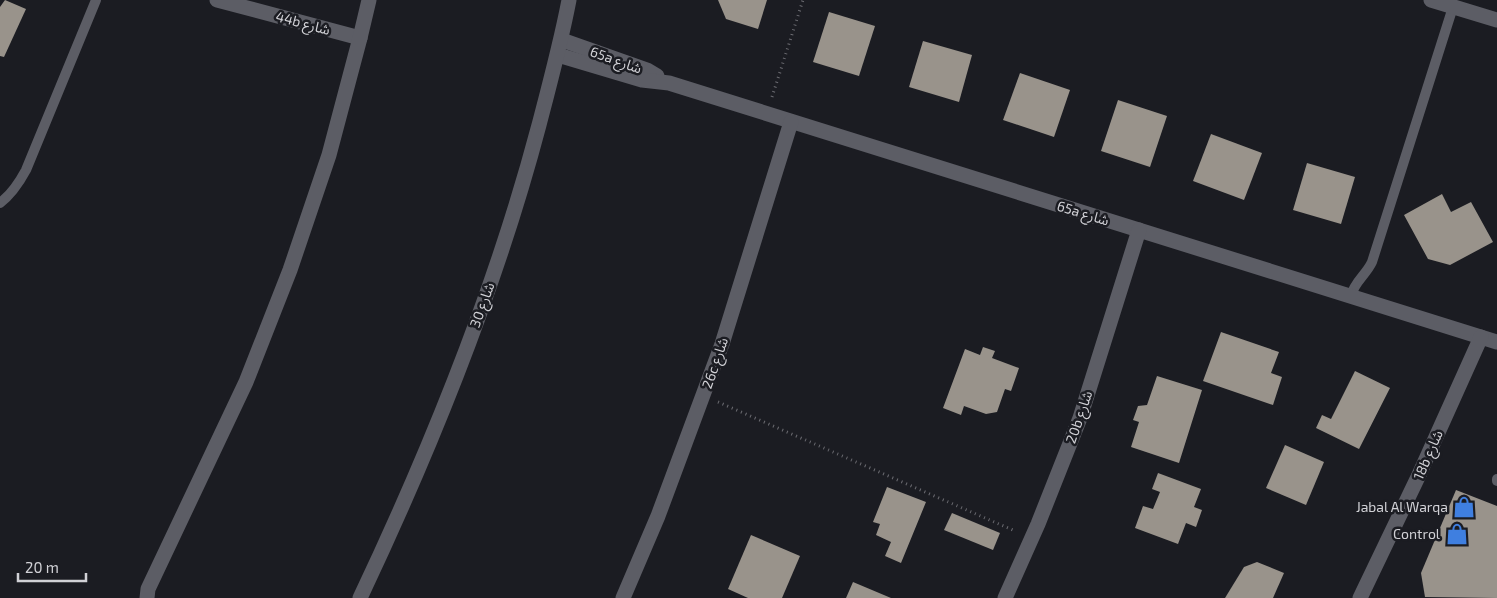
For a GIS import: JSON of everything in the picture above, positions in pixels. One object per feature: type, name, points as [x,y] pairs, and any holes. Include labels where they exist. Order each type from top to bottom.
[{"type":"street","name":"44b شارع","points":[[217,0],[360,38]]},
{"type":"street","points":[[144,595],[246,382],[290,270],[329,155],[360,38],[368,0]]},
{"type":"street","name":"شارع 30","points":[[360,598],[387,541],[433,432],[484,302],[525,178],[560,48],[569,0]]},
{"type":"street","points":[[1431,0],[1497,20]]},
{"type":"street","name":"65a شارع","points":[[560,48],[647,70],[669,83],[1497,342]]},
{"type":"street","name":"26c شارع","points":[[623,598],[661,508],[722,344],[791,122]]},
{"type":"street","name":"20b شارع","points":[[1005,598],[1032,538],[1080,418],[1139,230]]},
{"type":"street","name":"18b شارع","points":[[1360,598],[1422,468],[1481,337]]},
{"type":"lane","points":[[0,203],[8,197],[26,170],[96,0]]},
{"type":"lane","points":[[1351,296],[1355,284],[1372,262],[1453,7]]},
{"type":"path","points":[[766,114],[802,0]]},
{"type":"path","points":[[704,395],[1032,538]]},
{"type":"building","points":[[5,0],[26,9],[4,57],[0,56],[0,7]]},
{"type":"building","points":[[718,0],[767,0],[758,29],[726,19]]},
{"type":"building","points":[[829,12],[875,26],[859,76],[813,62]]},
{"type":"building","points":[[923,41],[972,55],[959,102],[909,87]]},
{"type":"building","points":[[1020,73],[1070,90],[1054,137],[1003,120]]},
{"type":"building","points":[[1118,100],[1167,116],[1150,167],[1101,151]]},
{"type":"building","points":[[1211,134],[1262,153],[1244,200],[1193,181]]},
{"type":"building","points":[[1307,163],[1355,177],[1341,224],[1293,210]]},
{"type":"building","points":[[1442,194],[1451,212],[1471,202],[1493,242],[1450,265],[1428,259],[1404,215]]},
{"type":"building","points":[[1221,332],[1279,352],[1271,373],[1282,377],[1273,405],[1203,381]]},
{"type":"building","points":[[983,347],[995,351],[992,358],[1019,368],[1011,391],[1005,389],[997,412],[986,414],[964,406],[961,415],[943,408],[965,349],[980,355]]},
{"type":"building","points":[[1355,371],[1390,388],[1359,449],[1316,428],[1322,415],[1331,419]]},
{"type":"building","points":[[1157,376],[1202,390],[1179,463],[1131,447],[1139,422],[1133,420],[1138,406],[1147,405]]},
{"type":"building","points":[[1285,445],[1324,462],[1306,505],[1266,488]]},
{"type":"building","points":[[1158,473],[1201,489],[1194,507],[1202,510],[1196,527],[1186,523],[1178,544],[1135,528],[1143,506],[1153,509],[1160,492],[1152,489]]},
{"type":"building","points":[[887,487],[926,502],[901,563],[885,556],[891,542],[876,535],[880,524],[873,522]]},
{"type":"building","points":[[1456,490],[1497,506],[1497,598],[1425,597],[1421,573]]},
{"type":"building","points":[[952,513],[1000,533],[993,550],[944,530]]},
{"type":"building","points":[[751,535],[800,556],[782,598],[748,598],[728,589]]},
{"type":"building","points":[[1257,562],[1284,573],[1273,598],[1225,598],[1244,567]]},
{"type":"building","points":[[853,582],[891,598],[846,598]]},
{"type":"place","name":"Jabal Al Warqa","points":[[1464,507]]},
{"type":"place","name":"Control","points":[[1457,534]]}]
